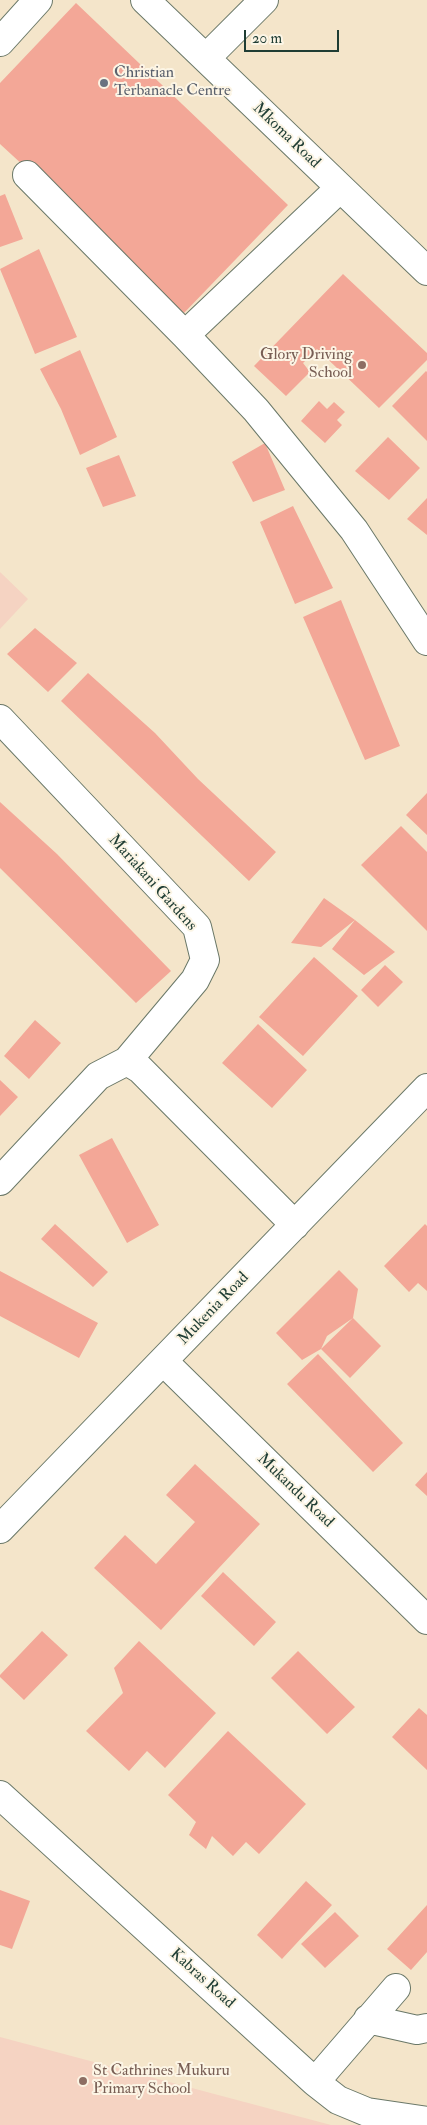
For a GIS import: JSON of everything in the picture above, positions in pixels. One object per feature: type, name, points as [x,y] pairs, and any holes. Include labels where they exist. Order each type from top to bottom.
[{"type":"street","points":[[0,42],[38,0]]},
{"type":"street","name":"Mkoma Road","points":[[145,0],[427,271]]},
{"type":"street","points":[[206,58],[264,0]]},
{"type":"street","points":[[27,175],[256,410],[354,530],[427,641]]},
{"type":"street","points":[[185,335],[340,188]]},
{"type":"street","name":"Mariakani Gardens","points":[[0,718],[197,927],[205,960],[195,980],[127,1060]]},
{"type":"street","points":[[0,1181],[98,1076],[127,1060],[140,1069],[295,1225]]},
{"type":"street","name":"Mukenia Road","points":[[0,1530],[426,1090]]},
{"type":"street","name":"Mukandu Road","points":[[163,1361],[427,1620]]},
{"type":"street","name":"Kabras Road","points":[[0,1795],[315,2082],[338,2100],[367,2112],[427,2121]]},
{"type":"street","points":[[315,2082],[396,1988]]},
{"type":"street","points":[[368,2019],[418,2030],[427,2028]]},
{"type":"shaded area","points":[[0,572],[28,599],[0,629]]},
{"type":"shaded area","name":"St Cathrines Mukuru Primary School","points":[[0,2037],[331,2125],[0,2125]]},
{"type":"building","points":[[76,3],[288,205],[184,313],[0,144],[0,83]]},
{"type":"building","points":[[5,194],[23,239],[0,247],[0,196]]},
{"type":"building","points":[[39,249],[77,337],[35,354],[0,269]]},
{"type":"building","points":[[343,274],[427,353],[427,360],[379,408],[317,349],[303,363],[310,372],[286,396],[254,366]]},
{"type":"building","points":[[80,350],[117,437],[80,455],[61,409],[40,369]]},
{"type":"building","points":[[427,372],[427,441],[392,406]]},
{"type":"building","points":[[319,401],[327,409],[334,402],[345,412],[337,420],[342,425],[325,443],[301,421]]},
{"type":"building","points":[[388,437],[420,468],[389,500],[355,471]]},
{"type":"building","points":[[265,443],[285,490],[253,502],[232,462]]},
{"type":"building","points":[[119,455],[136,496],[103,507],[86,468]]},
{"type":"building","points":[[427,498],[427,535],[407,519]]},
{"type":"building","points":[[293,506],[333,588],[295,604],[260,522]]},
{"type":"building","points":[[341,600],[400,746],[365,760],[303,617]]},
{"type":"building","points":[[35,628],[77,663],[48,692],[7,654]]},
{"type":"building","points":[[88,673],[155,733],[198,779],[276,852],[249,881],[61,701]]},
{"type":"building","points":[[427,793],[427,835],[406,815]]},
{"type":"building","points":[[0,802],[57,854],[171,971],[136,1003],[0,868]]},
{"type":"building","points":[[401,826],[427,852],[427,931],[361,865]]},
{"type":"building","points":[[324,898],[355,920],[321,947],[291,943]]},
{"type":"building","points":[[355,920],[395,952],[364,975],[332,949]]},
{"type":"building","points":[[314,957],[358,996],[303,1056],[259,1017]]},
{"type":"building","points":[[385,965],[403,982],[378,1007],[361,990]]},
{"type":"building","points":[[35,1020],[61,1043],[29,1079],[4,1056]]},
{"type":"building","points":[[258,1024],[307,1070],[272,1108],[222,1063]]},
{"type":"building","points":[[0,1080],[18,1097],[0,1116]]},
{"type":"building","points":[[112,1138],[159,1225],[127,1243],[79,1155]]},
{"type":"building","points":[[55,1224],[108,1272],[93,1287],[41,1239]]},
{"type":"building","points":[[425,1224],[427,1226],[427,1291],[418,1283],[409,1292],[384,1266]]},
{"type":"building","points":[[339,1270],[358,1289],[353,1318],[327,1336],[321,1349],[302,1360],[276,1333]]},
{"type":"building","points":[[0,1271],[98,1323],[79,1358],[0,1316]]},
{"type":"building","points":[[353,1318],[381,1346],[350,1378],[321,1349]]},
{"type":"building","points":[[318,1354],[403,1443],[373,1472],[287,1384]]},
{"type":"building","points":[[195,1464],[260,1524],[161,1630],[94,1568],[125,1535],[156,1564],[195,1522],[166,1495]]},
{"type":"building","points":[[427,1472],[427,1496],[415,1485]]},
{"type":"building","points":[[223,1572],[276,1622],[254,1646],[201,1596]]},
{"type":"building","points":[[42,1631],[68,1655],[24,1700],[0,1675]]},
{"type":"building","points":[[139,1641],[216,1713],[165,1768],[147,1751],[129,1771],[86,1731],[123,1693],[114,1668]]},
{"type":"building","points":[[298,1651],[355,1707],[327,1734],[271,1678]]},
{"type":"building","points":[[419,1708],[427,1715],[427,1770],[392,1737]]},
{"type":"building","points":[[228,1731],[306,1804],[259,1854],[246,1842],[233,1856],[212,1836],[206,1849],[189,1835],[196,1822],[168,1795]]},
{"type":"building","points":[[306,1881],[332,1905],[282,1959],[257,1935]]},
{"type":"building","points":[[0,1890],[30,1901],[12,1949],[0,1945]]},
{"type":"building","points":[[427,1905],[427,1952],[411,1970],[387,1949]]},
{"type":"building","points":[[335,1912],[359,1936],[325,1968],[301,1944]]},
{"type":"place","name":"Christian Terbanacle Centre","points":[[104,83]]},
{"type":"place","name":"Glory Driving School","points":[[362,365]]},
{"type":"place","name":"St Cathrines Mukuru Primary School","points":[[83,2081]]}]
